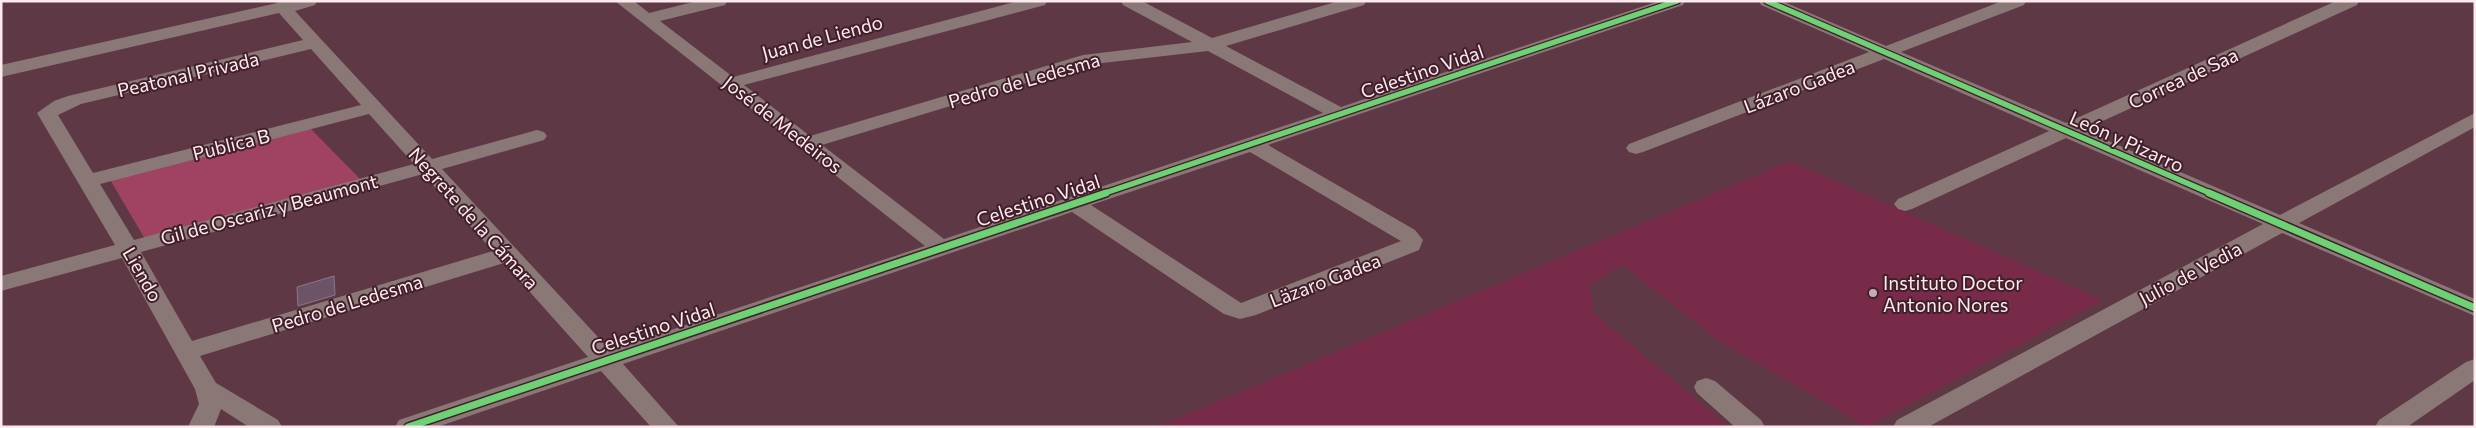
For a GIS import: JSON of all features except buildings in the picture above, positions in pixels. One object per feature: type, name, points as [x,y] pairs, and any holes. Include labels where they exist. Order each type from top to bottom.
[{"type":"street","points":[[1,71],[286,4],[309,1]]},
{"type":"street","name":"José de Medeiros","points":[[624,1],[942,248]]},
{"type":"street","points":[[646,19],[719,1]]},
{"type":"street","name":"Juan de Liendo","points":[[732,83],[1038,1]]},
{"type":"street","points":[[1129,1],[1340,114]]},
{"type":"street","name":"Pedro de Ledesma","points":[[809,143],[1083,60],[1210,44],[1358,1]]},
{"type":"street","name":"Celestino Vidal","points":[[408,427],[1676,1]]},
{"type":"street","name":"León y Pizarro","points":[[1767,1],[2475,308]]},
{"type":"street","name":"Lázaro Gadea","points":[[1636,148],[2018,1]]},
{"type":"street","name":"Correa de Saa","points":[[1905,204],[2351,1]]},
{"type":"street","name":"Negrete de la Cámara","points":[[286,4],[287,12],[428,166],[506,255],[666,427]]},
{"type":"street","name":"Peatonal Privada","points":[[60,104],[315,43]]},
{"type":"street","name":"Liendo","points":[[60,104],[47,113],[128,248],[207,389]]},
{"type":"street","name":"Publica B","points":[[87,181],[374,107]]},
{"type":"street","name":"Julio de Vedia","points":[[1906,427],[2475,119]]},
{"type":"street","name":"Gil de Oscariz y Beaumont","points":[[1,284],[537,136]]},
{"type":"street","name":"Läzaro Gadea","points":[[1075,204],[1232,308],[1240,310],[1248,309],[1406,248],[1412,240],[1251,144]]},
{"type":"street","name":"Pedro de Ledesma","points":[[187,351],[506,255]]},
{"type":"street","points":[[2388,427],[2475,368]]},
{"type":"street","points":[[1706,387],[1752,427]]},
{"type":"street","points":[[201,427],[211,404],[207,389]]},
{"type":"street","points":[[207,389],[268,427]]},
{"type":"shaded area","points":[[309,127],[364,183],[148,244],[109,178]]},
{"type":"shaded area","name":"Instituto Doctor Antonio Nores","points":[[1790,161],[2103,300],[1867,427],[1719,341],[1622,265],[1589,286],[1594,313],[1729,427],[1157,427]]},
{"type":"cycle path","points":[[408,427],[1677,1]]},
{"type":"cycle path","points":[[1767,1],[2475,308]]},
{"type":"place","name":"Instituto Doctor Antonio Nores","points":[[1873,293]]}]
